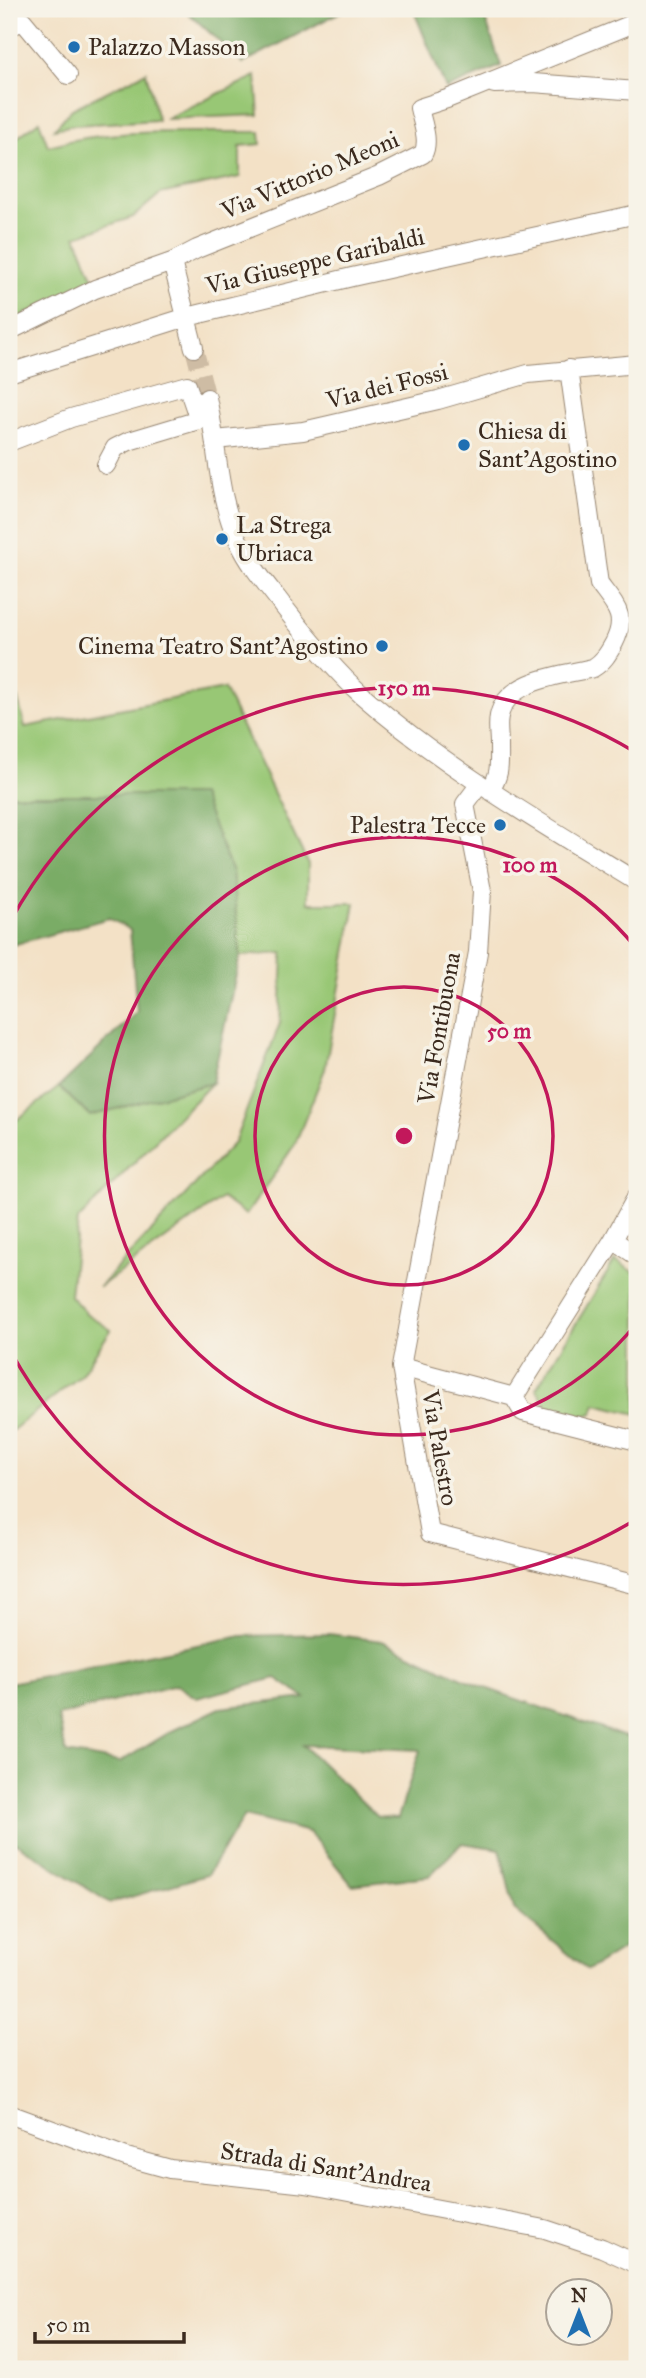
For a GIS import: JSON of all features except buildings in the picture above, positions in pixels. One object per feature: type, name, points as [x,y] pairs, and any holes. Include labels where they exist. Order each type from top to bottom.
[{"type":"street","points":[[9,27],[23,22],[68,75]]},
{"type":"street","points":[[483,84],[637,22]]},
{"type":"street","points":[[483,84],[533,83],[637,91]]},
{"type":"street","name":"Via Vittorio Meoni","points":[[172,262],[197,248],[379,176],[423,154],[426,148],[425,134],[419,108],[483,84]]},
{"type":"street","name":"Via Giuseppe Garibaldi","points":[[9,373],[187,317],[352,277],[637,214]]},
{"type":"street","points":[[9,331],[95,289],[172,262],[194,348]]},
{"type":"street","name":"Via dei Fossi","points":[[215,440],[303,431],[438,400],[528,374],[637,364]]},
{"type":"street","points":[[485,788],[498,777],[499,718],[502,709],[523,688],[543,680],[593,668],[601,663],[619,633],[621,624],[617,607],[599,584],[569,369]]},
{"type":"street","points":[[9,442],[71,418],[187,385],[215,440],[225,500],[239,542],[255,569],[336,669],[361,694],[404,729],[485,788],[637,882]]},
{"type":"street","points":[[205,418],[207,398]]},
{"type":"street","points":[[106,465],[115,448],[129,441],[205,418]]},
{"type":"street","name":"Via Fontibuona","points":[[401,1367],[481,930],[482,891],[466,804],[485,788]]},
{"type":"street","points":[[514,1397],[637,1196]]},
{"type":"street","points":[[612,1240],[637,1256]]},
{"type":"street","name":"Via Palestro","points":[[637,1441],[523,1412],[514,1397],[401,1367],[430,1533],[637,1585]]},
{"type":"street","name":"Strada di Sant'Andrea","points":[[9,2114],[126,2157],[170,2169],[306,2184],[545,2229],[602,2248],[637,2264]]},
{"type":"green space","points":[[184,9],[346,9],[243,63]]},
{"type":"green space","points":[[413,9],[482,9],[501,66],[446,89]]},
{"type":"green space","points":[[146,72],[158,120],[74,125],[54,129],[72,109]]},
{"type":"green space","points":[[256,76],[259,115],[165,119]]},
{"type":"green space","points":[[39,121],[48,146],[127,133],[180,132],[260,132],[261,144],[240,146],[240,177],[160,194],[133,217],[76,236],[94,279],[9,323],[9,144]]},
{"type":"green space","points":[[13,681],[25,727],[224,689],[308,864],[308,903],[355,903],[325,1069],[295,1144],[246,1215],[222,1198],[98,1288],[234,1143],[280,1023],[283,953],[240,956],[232,872],[200,795],[9,795],[9,682]]},
{"type":"green space","points":[[9,795],[201,795],[232,872],[240,956],[212,1083],[90,1116],[59,1087],[137,1012],[130,930],[109,918],[9,946]]},
{"type":"green space","points":[[212,1083],[78,1220],[70,1296],[87,1314],[111,1330],[80,1376],[9,1433],[9,1126],[59,1087],[90,1116]]},
{"type":"green space","points":[[615,1260],[637,1274],[637,1414],[596,1404],[593,1413],[584,1416],[548,1407],[536,1389]]},
{"type":"green space","points":[[329,1634],[382,1641],[477,1685],[637,1741],[637,1943],[628,1945],[588,1970],[514,1909],[500,1849],[462,1843],[429,1876],[352,1885],[309,1832],[244,1816],[207,1875],[110,1903],[16,1843],[9,1845],[9,1683],[241,1636]],"holes":[[[276,1678],[305,1698],[220,1708],[172,1731],[120,1762],[66,1753],[58,1716],[176,1685],[197,1698]],[[303,1745],[420,1750],[398,1818],[378,1817]]]},
{"type":"tunnel","points":[[194,348],[207,398]]},
{"type":"place","name":"Palazzo Masson","points":[[74,47]]},
{"type":"place","name":"Chiesa di Sant'Agostino","points":[[464,445]]},
{"type":"place","name":"La Strega Ubriaca","points":[[222,539]]},
{"type":"place","name":"Cinema Teatro Sant'Agostino","points":[[382,646]]},
{"type":"place","name":"Palestra Tecce","points":[[500,825]]}]
